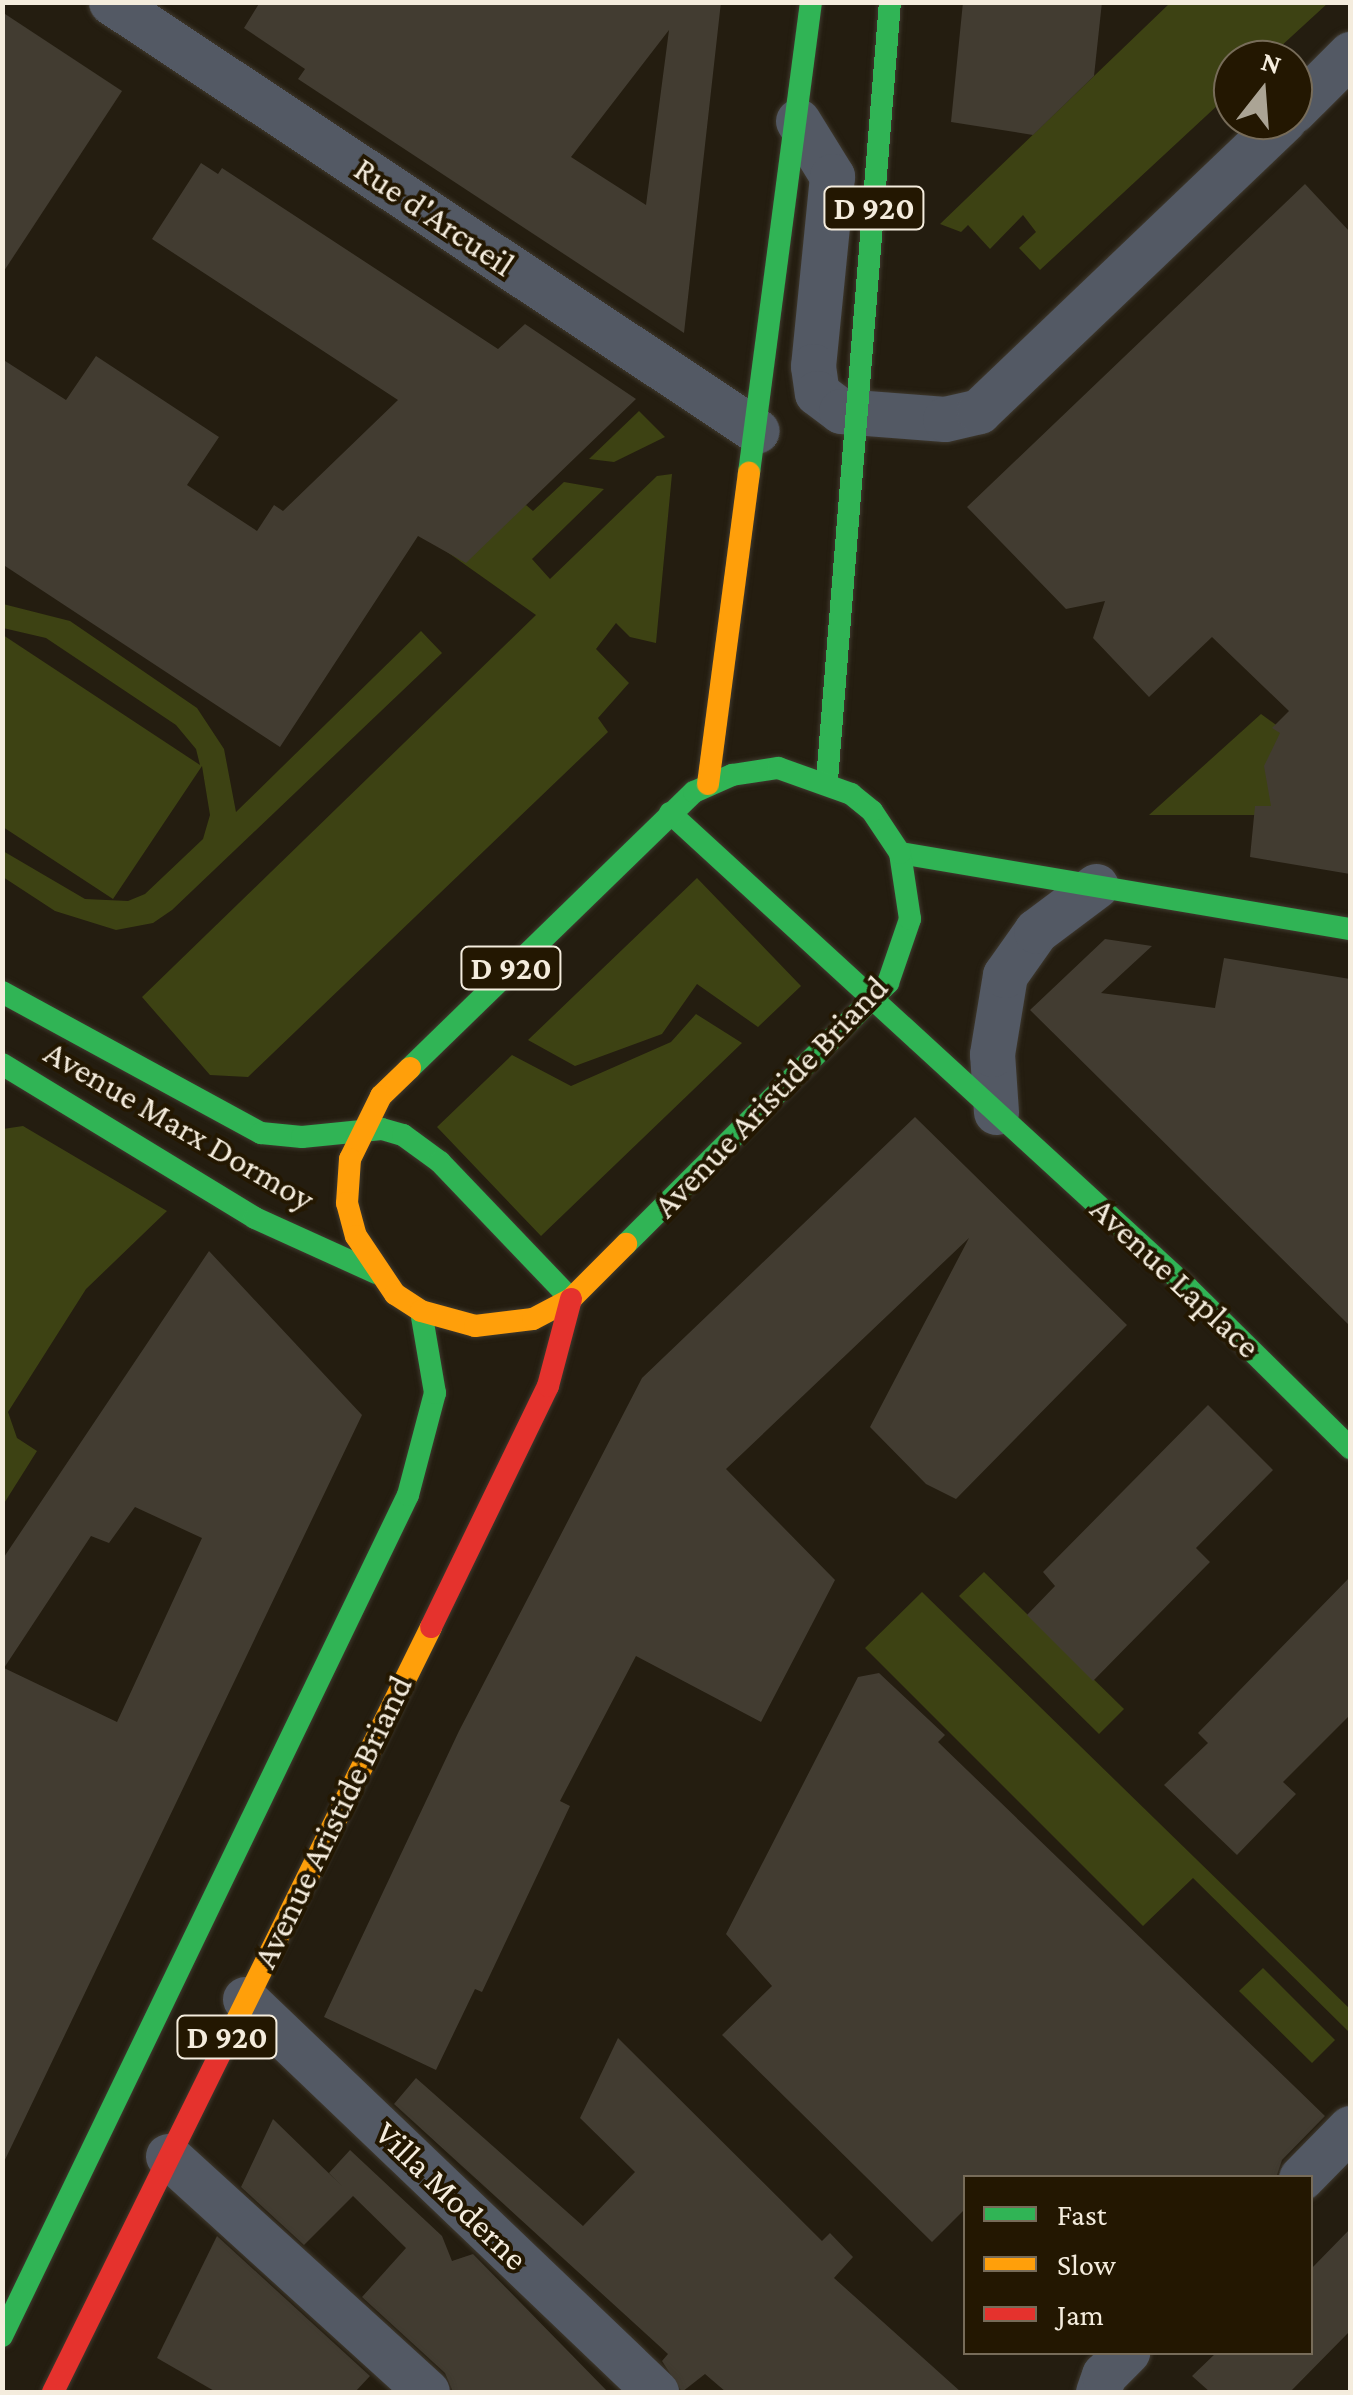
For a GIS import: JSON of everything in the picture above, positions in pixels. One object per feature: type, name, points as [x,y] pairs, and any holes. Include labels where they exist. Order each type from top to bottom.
[{"type":"main road","name":"D 920","points":[[708,784],[811,2]]},
{"type":"main road","name":"D 920","points":[[826,780],[890,2]]},
{"type":"main road","name":"Avenue Aristide Briand","points":[[778,768],[826,780],[872,811],[900,853],[910,919],[898,962],[874,1000],[571,1299],[505,1326],[451,1322],[421,1312],[376,1273],[356,1236],[347,1202],[359,1130],[381,1096],[670,813],[708,784],[778,768]]},
{"type":"main road","name":"Avenue Laplace","points":[[670,813],[996,1112],[1350,1448]]},
{"type":"main road","points":[[900,853],[1350,929]]},
{"type":"main road","name":"Avenue Marx Dormoy","points":[[2,992],[14,1042],[255,1218],[376,1273]]},
{"type":"main road","name":"Avenue Marx Dormoy","points":[[14,1042],[261,1132],[302,1136],[382,1129],[422,1146],[571,1299]]},
{"type":"main road","name":"Avenue Aristide Briand","points":[[53,2392],[548,1386],[571,1299]]},
{"type":"main road","name":"Avenue Aristide Briand","points":[[2,2336],[408,1495],[435,1393],[421,1312]]},
{"type":"street","name":"Rue d'Arcueil","points":[[111,2],[757,431]]},
{"type":"street","points":[[1313,91],[1350,54]]},
{"type":"street","points":[[798,121],[832,176],[814,385],[827,405],[855,414],[946,420],[979,411],[1263,140]]},
{"type":"street","points":[[996,1112],[993,1038],[1005,975],[1020,947],[1096,886]]},
{"type":"street","name":"Villa Moderne","points":[[245,1999],[656,2392]]},
{"type":"street","points":[[1304,2175],[1350,2128]]},
{"type":"street","points":[[168,2156],[427,2392]]},
{"type":"street","points":[[1098,2392],[1104,2376],[1124,2355]]},
{"type":"green space","points":[[1170,3],[1328,3],[1288,40],[1213,40],[1213,110],[1040,270],[1019,248],[1036,232],[1023,215],[990,249],[968,225],[961,232],[940,224]]},
{"type":"green space","points":[[639,411],[665,437],[614,462],[589,459]]},
{"type":"green space","points":[[672,474],[656,643],[630,637],[616,623],[596,649],[629,683],[598,718],[608,732],[248,1077],[210,1075],[142,997],[536,615],[426,537],[526,505],[533,511],[564,482],[604,489],[532,559],[550,579],[657,476]]},
{"type":"green space","points":[[3,604],[70,621],[197,708],[224,749],[236,812],[421,631],[442,653],[172,910],[153,923],[116,930],[55,911],[3,877],[3,851],[85,899],[128,901],[145,894],[203,839],[210,815],[202,766],[113,899],[3,827],[3,635],[200,765],[196,749],[176,725],[46,638],[3,628]]},
{"type":"green space","points":[[1330,675],[1350,696],[1350,815],[1149,815],[1261,714],[1279,727]]},
{"type":"green space","points":[[697,878],[801,986],[758,1027],[697,984],[662,1034],[575,1066],[528,1040]]},
{"type":"green space","points":[[696,1014],[742,1043],[541,1236],[437,1127],[512,1055],[571,1086],[671,1042]]},
{"type":"green space","points":[[23,1126],[167,1211],[86,1289],[8,1412],[17,1438],[37,1451],[3,1505],[3,1129]]},
{"type":"green space","points":[[984,1572],[1124,1709],[1099,1734],[959,1596]]},
{"type":"green space","points":[[922,1592],[1350,2009],[1350,2033],[1193,1878],[1143,1926],[865,1648]]},
{"type":"green space","points":[[1263,1968],[1335,2040],[1312,2063],[1239,1991]]},
{"type":"building","points":[[260,2],[721,2],[684,333],[298,79],[305,69],[244,28]],"holes":[[[669,30],[646,205],[571,157]]]},
{"type":"building","points":[[963,2],[1102,2],[1094,76],[1033,135],[951,122]]},
{"type":"building","points":[[2,12],[122,91],[2,274]]},
{"type":"building","points":[[201,163],[218,174],[222,168],[498,349],[525,324],[636,399],[466,563],[418,536],[280,747],[2,564],[2,359],[66,400],[96,356],[219,437],[187,485],[257,531],[274,505],[283,511],[398,400],[152,239]]},
{"type":"building","points":[[1305,184],[1350,232],[1350,874],[1250,857],[1255,806],[1271,806],[1264,766],[1280,733],[1272,728],[1289,711],[1212,637],[1149,697],[1093,638],[1105,601],[1066,609],[967,507]]},
{"type":"building","points":[[1105,939],[1152,946],[1101,993],[1215,1008],[1224,958],[1350,979],[1350,1326],[1030,1010]]},
{"type":"building","points":[[915,1117],[1127,1325],[956,1499],[926,1484],[870,1427],[969,1238],[726,1469],[835,1580],[761,1722],[636,1656],[560,1801],[570,1806],[482,1992],[475,1989],[436,2070],[324,2017],[459,1731],[642,1378]]},
{"type":"building","points":[[209,1251],[362,1415],[2,2166],[2,1560]],"holes":[[[135,1507],[202,1538],[117,1722],[4,1668],[91,1536],[109,1543]]]},
{"type":"building","points":[[1208,1405],[1273,1470],[1196,1548],[1210,1562],[1093,1681],[1027,1615],[1055,1586],[1043,1572]]},
{"type":"building","points":[[1350,1577],[1350,1715],[1283,1782],[1296,1794],[1237,1855],[1164,1785],[1208,1743],[1198,1733]]},
{"type":"building","points":[[879,1673],[945,1735],[938,1742],[1325,2116],[1282,2160],[1277,2175],[963,2175],[963,2211],[932,2242],[722,2035],[772,1986],[726,1934],[858,1677]]},
{"type":"building","points":[[618,2038],[822,2241],[830,2233],[853,2257],[834,2278],[961,2392],[726,2392],[705,2374],[682,2392],[662,2361],[668,2354],[394,2104],[416,2078],[583,2226],[635,2172],[580,2118]]},
{"type":"building","points":[[273,2119],[344,2188],[329,2173],[350,2150],[442,2236],[452,2261],[473,2254],[608,2392],[453,2392],[445,2373],[362,2297],[406,2248],[353,2196],[304,2245],[241,2187]]},
{"type":"building","points":[[1350,2229],[1350,2331],[1290,2392],[1210,2392],[1192,2376],[1214,2355],[1313,2355],[1313,2267]]},
{"type":"building","points":[[217,2236],[370,2376],[355,2392],[216,2392],[157,2358]]},
{"type":"traffic: fast","points":[[749,473],[811,2]]},
{"type":"traffic: fast","points":[[827,780],[890,2]]},
{"type":"traffic: fast","points":[[626,1244],[888,983],[910,919],[900,853],[872,811],[851,794],[778,768]]},
{"type":"traffic: fast","points":[[410,1068],[694,792],[732,775],[778,768]]},
{"type":"traffic: fast","points":[[670,813],[1188,1288],[1350,1448]]},
{"type":"traffic: fast","points":[[900,853],[1350,929]]},
{"type":"traffic: fast","points":[[2,992],[261,1133],[302,1137],[382,1129],[403,1135],[440,1162],[571,1299]]},
{"type":"traffic: fast","points":[[2,1064],[255,1218],[376,1273]]},
{"type":"traffic: fast","points":[[2,2336],[408,1495],[435,1393],[421,1311]]},
{"type":"traffic: slow","points":[[708,784],[749,473]]},
{"type":"traffic: slow","points":[[410,1068],[381,1096],[350,1159],[347,1203],[356,1236],[395,1294],[421,1311],[475,1326],[533,1319],[571,1299],[626,1244]]},
{"type":"traffic: slow","points":[[232,2030],[431,1627]]},
{"type":"traffic: jam","points":[[431,1627],[548,1386],[571,1299]]},
{"type":"traffic: jam","points":[[53,2392],[232,2030]]}]
